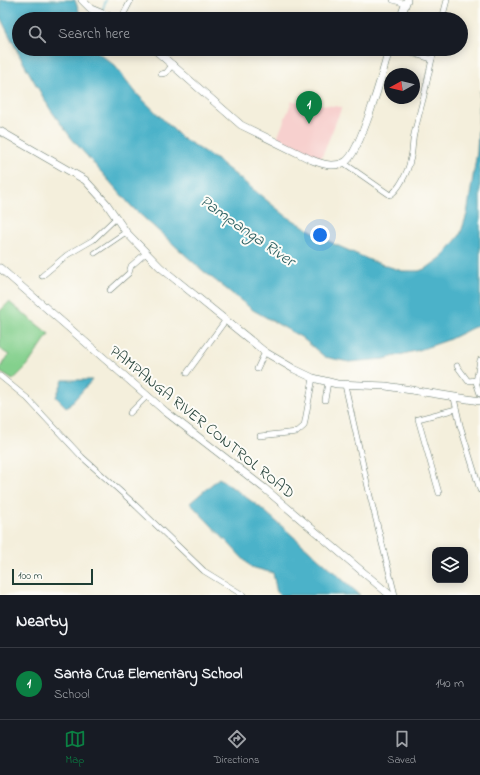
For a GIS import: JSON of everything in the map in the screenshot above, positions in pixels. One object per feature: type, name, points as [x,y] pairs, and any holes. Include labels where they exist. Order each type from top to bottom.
[{"type":"street","points":[[82,0],[91,9],[99,12]]},
{"type":"street","points":[[124,12],[130,0]]},
{"type":"street","points":[[393,0],[406,2],[402,12]]},
{"type":"street","points":[[444,12],[448,0]]},
{"type":"street","points":[[163,56],[173,64],[194,86],[241,125],[266,139],[323,165],[344,163],[350,157],[370,113],[387,56]]},
{"type":"street","points":[[422,56],[432,59]]},
{"type":"street","points":[[344,163],[387,194],[392,194],[410,162],[414,135],[433,56]]},
{"type":"street","points":[[161,74],[166,73],[173,64]]},
{"type":"street","points":[[0,131],[78,174],[96,190],[126,232],[146,253],[225,321],[265,352],[313,378],[328,382],[345,385],[386,386],[480,401]]},
{"type":"street","points":[[42,276],[67,255],[93,240],[116,218]]},
{"type":"street","points":[[95,253],[126,232]]},
{"type":"street","points":[[110,290],[129,273],[131,266],[146,253]]},
{"type":"street","name":"PAMPANGA RIVER CONTROL ROAD","points":[[0,268],[147,396],[264,488],[390,595]]},
{"type":"street","points":[[187,373],[225,321]]},
{"type":"street","points":[[257,369],[265,352]]},
{"type":"street","points":[[480,360],[476,382],[480,394]]},
{"type":"street","points":[[457,366],[468,381],[477,380]]},
{"type":"street","points":[[0,376],[26,398],[82,457],[130,500],[204,571],[243,595]]},
{"type":"street","points":[[260,436],[297,432],[304,426],[313,378]]},
{"type":"street","points":[[325,400],[328,382]]},
{"type":"street","points":[[345,385],[395,595]]},
{"type":"street","points":[[130,413],[147,396]]},
{"type":"street","points":[[454,398],[456,410],[480,490]]},
{"type":"street","points":[[439,492],[418,419],[456,410]]},
{"type":"shaded area","points":[[292,101],[342,107],[320,161],[276,141]]},
{"type":"green space","points":[[9,302],[49,334],[27,366],[13,380],[0,372],[0,368],[9,355],[0,349],[0,311]]},
{"type":"water","points":[[0,0],[75,0],[79,12],[12,12],[12,40],[0,17]]},
{"type":"water","name":"Pampanga River","points":[[20,56],[103,56],[115,66],[137,94],[181,137],[217,160],[286,216],[334,244],[372,261],[402,271],[419,271],[427,268],[442,257],[460,235],[467,214],[477,152],[480,91],[480,324],[448,340],[419,350],[384,359],[349,362],[325,357],[301,337],[253,310],[202,270],[133,208],[72,139],[50,109]]},
{"type":"water","points":[[63,380],[92,380],[67,408],[56,397]]},
{"type":"water","points":[[219,478],[261,508],[360,595],[280,595],[277,593],[273,573],[251,567],[190,503]]},
{"type":"waterway","points":[[102,11],[106,0]]},
{"type":"place","name":"Santa Cruz Elementary School","points":[[309,124]]}]
